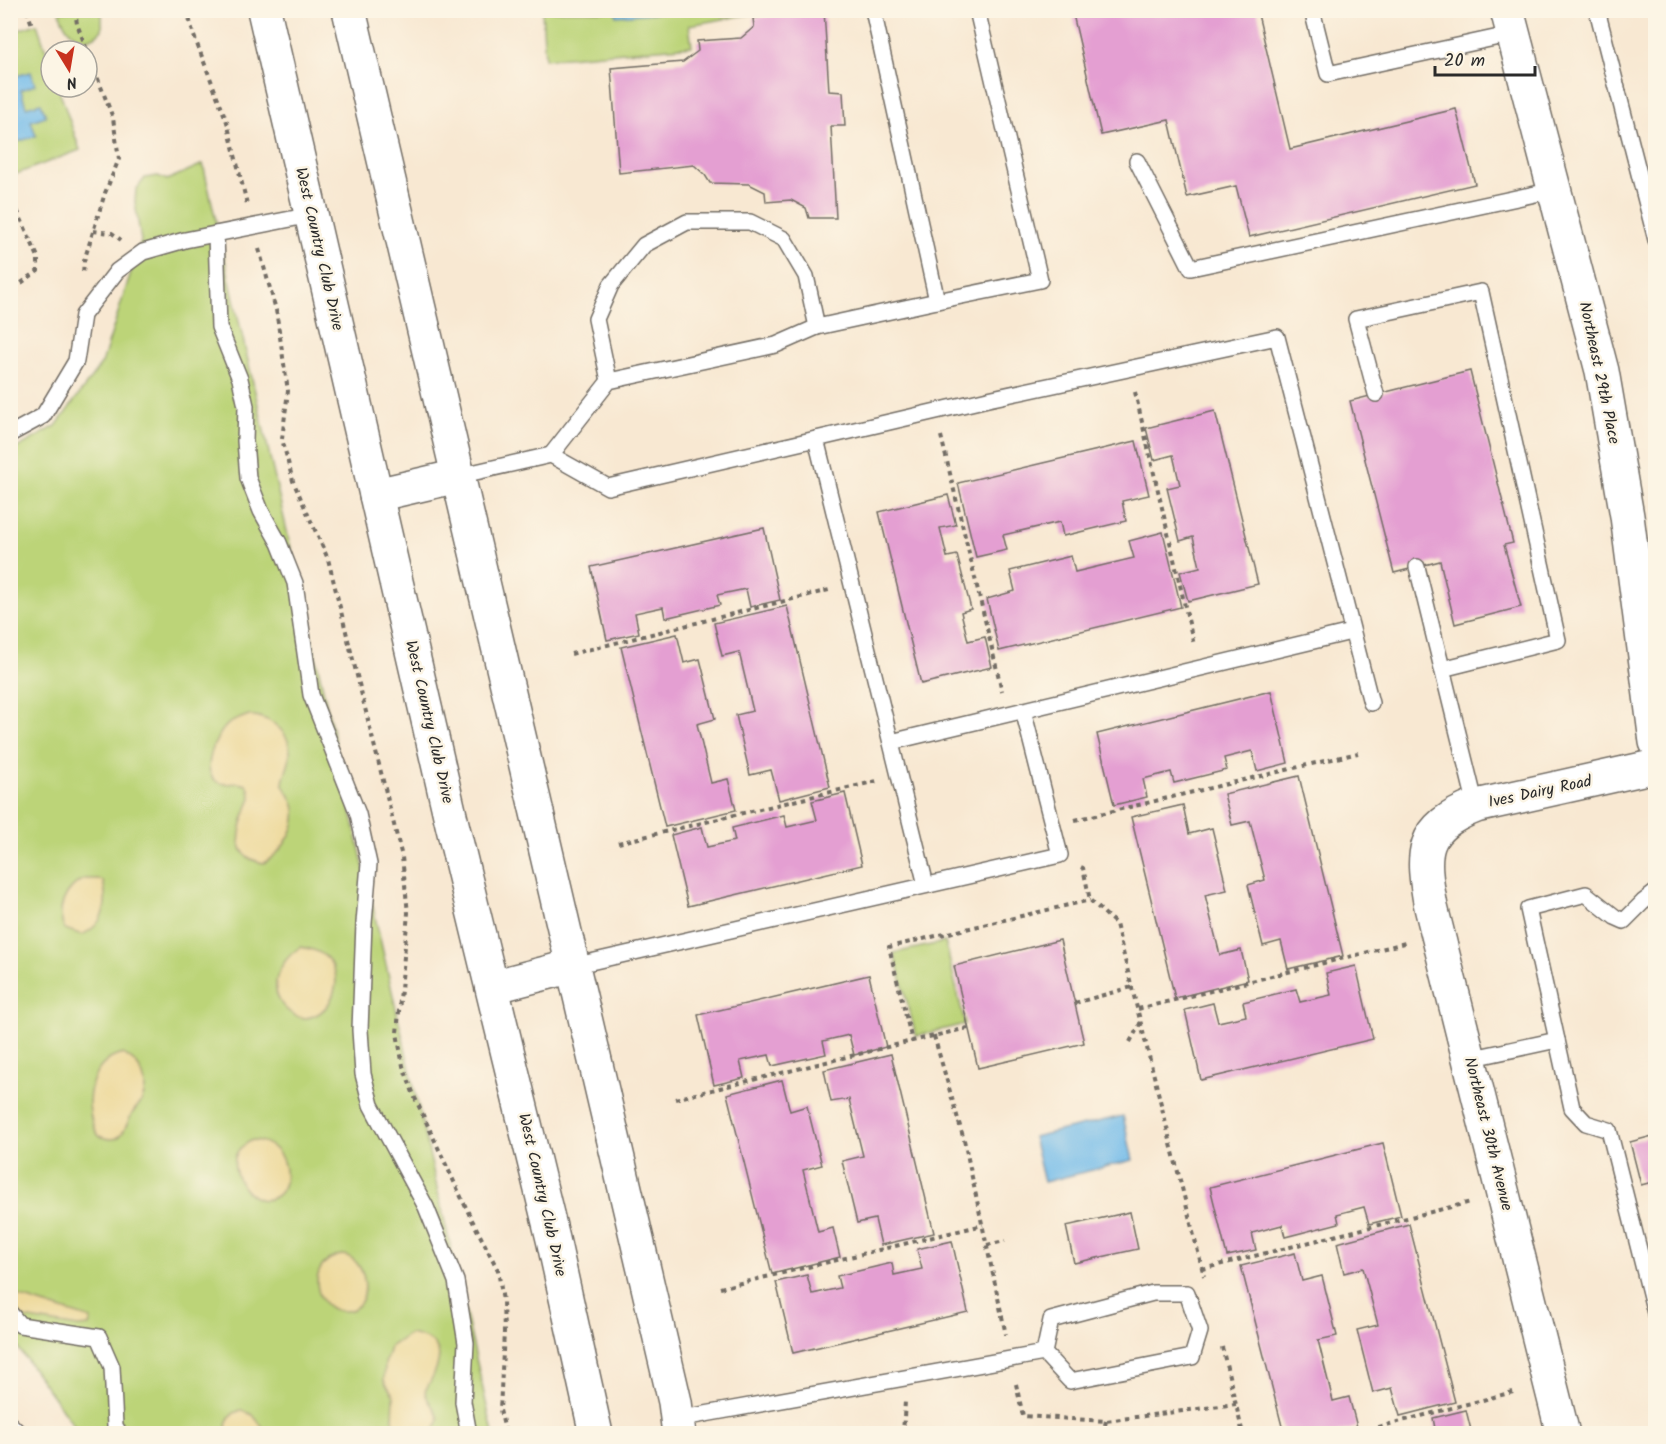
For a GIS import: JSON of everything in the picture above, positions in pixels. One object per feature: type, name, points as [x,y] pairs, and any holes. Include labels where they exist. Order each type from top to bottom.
[{"type":"street","name":"West Country Club Drive","points":[[264,10],[555,1250],[596,1434]]},
{"type":"street","points":[[349,10],[675,1402],[678,1426]]},
{"type":"street","name":"Northeast 29th Place","points":[[1510,22],[1602,370],[1627,516],[1656,742]]},
{"type":"street","points":[[376,495],[458,476]]},
{"type":"street","name":"Ives Dairy Road","points":[[1432,835],[1451,816],[1476,806],[1656,766]]},
{"type":"street","name":"Northeast 30th Avenue","points":[[1432,835],[1426,850],[1426,882],[1431,907],[1563,1434]]},
{"type":"street","points":[[492,987],[573,966]]},
{"type":"lane","points":[[873,10],[937,302]]},
{"type":"lane","points":[[458,476],[551,455],[609,381],[776,345],[817,327],[1040,280],[977,10]]},
{"type":"lane","points":[[1312,10],[1328,74],[1510,22]]},
{"type":"lane","points":[[1597,10],[1656,240]]},
{"type":"lane","points":[[1137,161],[1191,268],[1554,189]]},
{"type":"lane","points":[[10,434],[43,416],[76,361],[83,315],[117,271],[143,252],[185,240],[311,215]]},
{"type":"lane","points":[[609,381],[596,319],[611,285],[644,245],[687,222],[750,222],[784,239],[806,276],[817,327]]},
{"type":"lane","points":[[216,234],[219,327],[240,379],[246,406],[245,441],[248,478],[295,583],[311,695],[358,814],[369,864],[361,984],[360,1030],[363,1074],[371,1104],[426,1207],[456,1281],[466,1343],[463,1402],[469,1434]]},
{"type":"lane","points":[[1376,394],[1356,319],[1481,292],[1558,640],[1442,669]]},
{"type":"lane","points":[[551,455],[608,487],[936,411],[1277,336],[1371,704]]},
{"type":"lane","points":[[816,439],[926,885]]},
{"type":"lane","points":[[1417,567],[1476,806]]},
{"type":"lane","points":[[891,742],[1351,632]]},
{"type":"lane","points":[[573,966],[1060,855],[1023,710]]},
{"type":"lane","points":[[1656,892],[1624,921],[1615,917],[1586,894],[1528,909],[1572,1108],[1586,1123],[1609,1130],[1656,1317]]},
{"type":"lane","points":[[1469,1059],[1557,1040]]},
{"type":"lane","points":[[1153,1293],[1187,1293],[1200,1331],[1192,1357],[1070,1381],[1044,1353],[1052,1320],[1153,1293]]},
{"type":"lane","points":[[10,1313],[21,1325],[99,1337],[112,1367],[115,1426],[120,1434]]},
{"type":"lane","points":[[678,1426],[1044,1353]]},
{"type":"lane","points":[[10,1424],[20,1434]]},
{"type":"path","points":[[27,10],[32,25]]},
{"type":"path","points":[[75,10],[77,24],[113,118],[119,159],[105,193],[84,261],[83,315]]},
{"type":"path","points":[[187,10],[194,36],[227,122],[246,198]]},
{"type":"path","points":[[10,194],[38,257],[38,271],[10,291]]},
{"type":"path","points":[[1130,369],[1200,669]]},
{"type":"path","points":[[936,411],[1007,714]]},
{"type":"path","points":[[571,654],[852,585]]},
{"type":"path","points":[[1052,825],[1358,753]]},
{"type":"path","points":[[618,843],[899,775]]},
{"type":"path","points":[[1060,855],[1083,868],[1090,900],[1116,924],[1205,1280]]},
{"type":"path","points":[[912,1041],[889,947],[1090,900]]},
{"type":"path","points":[[1138,1009],[1406,942]]},
{"type":"path","points":[[1075,1003],[1132,987]]},
{"type":"path","points":[[1130,1042],[1141,1022]]},
{"type":"path","points":[[675,1099],[968,1028]]},
{"type":"path","points":[[934,1036],[964,1140],[1023,1416],[1106,1421],[1236,1404]]},
{"type":"path","points":[[1202,1269],[1471,1202]]},
{"type":"path","points":[[720,1288],[983,1225]]},
{"type":"path","points":[[987,1245],[1005,1241]]},
{"type":"path","points":[[1219,1336],[1243,1434]]},
{"type":"path","points":[[1352,1434],[1518,1391]]},
{"type":"path","points":[[1103,1434],[1106,1421]]},
{"type":"green space","points":[[59,11],[102,11],[102,30],[88,39],[81,38],[70,31]]},
{"type":"green space","points":[[542,11],[769,11],[689,25],[692,46],[545,59]]},
{"type":"green space","points":[[37,24],[42,39],[39,39],[39,99],[62,99],[80,150],[11,176],[11,32]]},
{"type":"green space","points":[[203,164],[493,1433],[79,1433],[11,1338],[10,452],[56,426],[102,363],[141,241],[135,202],[136,190],[145,178],[158,176],[167,180]]},
{"type":"green space","points":[[945,942],[965,1024],[916,1036],[894,953]]},
{"type":"sand","points":[[249,715],[267,720],[281,730],[286,736],[290,752],[283,785],[295,810],[293,828],[284,845],[264,863],[244,854],[240,846],[241,827],[251,798],[248,786],[240,783],[220,783],[211,776],[209,769],[211,753],[218,736],[227,725]]},
{"type":"sand","points":[[84,879],[103,881],[105,906],[100,920],[82,935],[65,929],[61,914],[67,894]]},
{"type":"sand","points":[[300,947],[321,953],[332,965],[336,980],[333,995],[325,1008],[314,1016],[300,1017],[286,1009],[277,992],[276,984],[281,967]]},
{"type":"sand","points":[[123,1054],[139,1068],[144,1081],[144,1095],[122,1134],[113,1139],[107,1139],[99,1136],[93,1126],[89,1101],[91,1088],[102,1066]]},
{"type":"sand","points":[[252,1140],[272,1146],[280,1156],[285,1168],[283,1188],[275,1197],[266,1200],[249,1193],[243,1186],[235,1168],[235,1159],[239,1149]]},
{"type":"sand","points":[[341,1255],[350,1257],[357,1264],[365,1283],[361,1302],[354,1309],[344,1311],[326,1304],[317,1286],[322,1267],[329,1259]]},
{"type":"sand","points":[[12,1294],[91,1319],[89,1326],[78,1327],[24,1318],[13,1305]]},
{"type":"sand","points":[[409,1334],[431,1342],[437,1348],[439,1355],[435,1372],[425,1391],[438,1417],[436,1427],[429,1433],[408,1433],[396,1426],[393,1420],[394,1396],[384,1381],[385,1364],[390,1347]]},
{"type":"sand","points":[[241,1410],[253,1415],[267,1433],[227,1433],[228,1418]]},
{"type":"water","points":[[616,10],[690,10],[616,16]]},
{"type":"water","points":[[11,61],[16,76],[31,72],[35,85],[21,90],[26,107],[41,103],[46,116],[31,121],[36,136],[11,144]]},
{"type":"water","points":[[1123,1116],[1133,1160],[1044,1182],[1033,1137]]},
{"type":"building","points":[[787,10],[824,10],[829,91],[843,92],[845,126],[831,126],[836,218],[809,218],[806,208],[791,200],[766,202],[765,192],[749,184],[710,183],[694,165],[619,173],[611,68],[683,62],[698,51],[697,41],[741,38],[754,27],[753,18],[782,15]]},
{"type":"building","points":[[1072,10],[1257,10],[1290,149],[1456,109],[1475,184],[1249,237],[1236,186],[1187,197],[1169,120],[1101,135]]},
{"type":"building","points":[[1650,10],[1656,10],[1656,31],[1655,31]]},
{"type":"building","points":[[1470,371],[1513,543],[1504,545],[1521,607],[1455,624],[1440,561],[1394,573],[1350,401]]},
{"type":"building","points":[[1215,411],[1258,584],[1188,601],[1180,572],[1200,567],[1193,537],[1180,541],[1167,488],[1180,485],[1173,455],[1154,460],[1146,428]]},
{"type":"building","points":[[1136,441],[1149,495],[1122,501],[1126,521],[1063,536],[1060,522],[1003,535],[1007,550],[976,557],[958,483]]},
{"type":"building","points":[[948,495],[956,525],[940,528],[947,557],[957,555],[971,609],[961,612],[968,641],[985,637],[992,667],[921,684],[879,512]]},
{"type":"building","points":[[764,528],[780,600],[750,607],[746,589],[717,595],[720,605],[665,618],[663,607],[635,613],[639,633],[607,640],[591,567]]},
{"type":"building","points":[[1163,532],[1181,607],[999,651],[987,599],[1015,591],[1010,571],[1071,556],[1075,572],[1134,558],[1129,541]]},
{"type":"building","points":[[787,606],[830,787],[779,800],[771,770],[750,775],[736,715],[753,711],[739,652],[722,656],[714,623]]},
{"type":"building","points":[[677,634],[684,663],[700,659],[715,719],[697,724],[711,783],[728,779],[736,810],[665,827],[621,647]]},
{"type":"building","points":[[1271,691],[1288,763],[1257,771],[1252,751],[1224,758],[1227,770],[1174,783],[1171,772],[1143,779],[1147,797],[1114,805],[1097,734]]},
{"type":"building","points":[[1299,776],[1343,956],[1288,969],[1281,941],[1263,946],[1248,885],[1265,880],[1250,821],[1232,825],[1224,794]]},
{"type":"building","points":[[845,793],[862,865],[688,906],[671,835],[702,827],[707,847],[735,841],[732,828],[784,815],[787,827],[817,820],[812,801]]},
{"type":"building","points":[[1183,805],[1189,834],[1212,828],[1227,890],[1205,895],[1220,955],[1241,950],[1248,980],[1175,998],[1131,817]]},
{"type":"building","points":[[1060,940],[1084,1043],[978,1068],[954,966]]},
{"type":"building","points":[[1356,966],[1373,1039],[1201,1080],[1185,1010],[1213,1003],[1218,1022],[1246,1016],[1243,1002],[1296,989],[1300,1002],[1331,995],[1326,973]]},
{"type":"building","points":[[869,975],[886,1047],[854,1055],[849,1035],[823,1041],[826,1054],[772,1066],[769,1055],[740,1061],[744,1078],[714,1085],[698,1015]]},
{"type":"building","points":[[891,1054],[934,1233],[881,1245],[875,1219],[857,1223],[842,1161],[863,1156],[849,1099],[831,1102],[824,1070]]},
{"type":"building","points":[[782,1080],[790,1111],[807,1106],[822,1165],[803,1170],[818,1232],[833,1228],[840,1257],[772,1274],[727,1094]]},
{"type":"building","points":[[1656,1135],[1656,1181],[1641,1185],[1630,1142]]},
{"type":"building","points":[[1383,1143],[1401,1216],[1369,1224],[1364,1207],[1337,1214],[1339,1223],[1285,1237],[1282,1225],[1252,1233],[1256,1250],[1227,1256],[1210,1187]]},
{"type":"building","points":[[1130,1212],[1138,1249],[1074,1263],[1066,1226]]},
{"type":"building","points":[[1409,1224],[1455,1402],[1400,1416],[1392,1388],[1373,1393],[1357,1330],[1378,1325],[1363,1268],[1344,1273],[1337,1243]]},
{"type":"building","points":[[952,1241],[968,1312],[793,1353],[776,1282],[807,1275],[812,1294],[840,1288],[837,1276],[892,1263],[894,1275],[922,1269],[917,1249]]},
{"type":"building","points":[[1295,1253],[1302,1281],[1322,1276],[1337,1336],[1318,1340],[1333,1401],[1349,1397],[1357,1427],[1332,1434],[1284,1434],[1241,1266]]},
{"type":"building","points":[[1466,1410],[1472,1434],[1436,1434],[1433,1418]]}]
